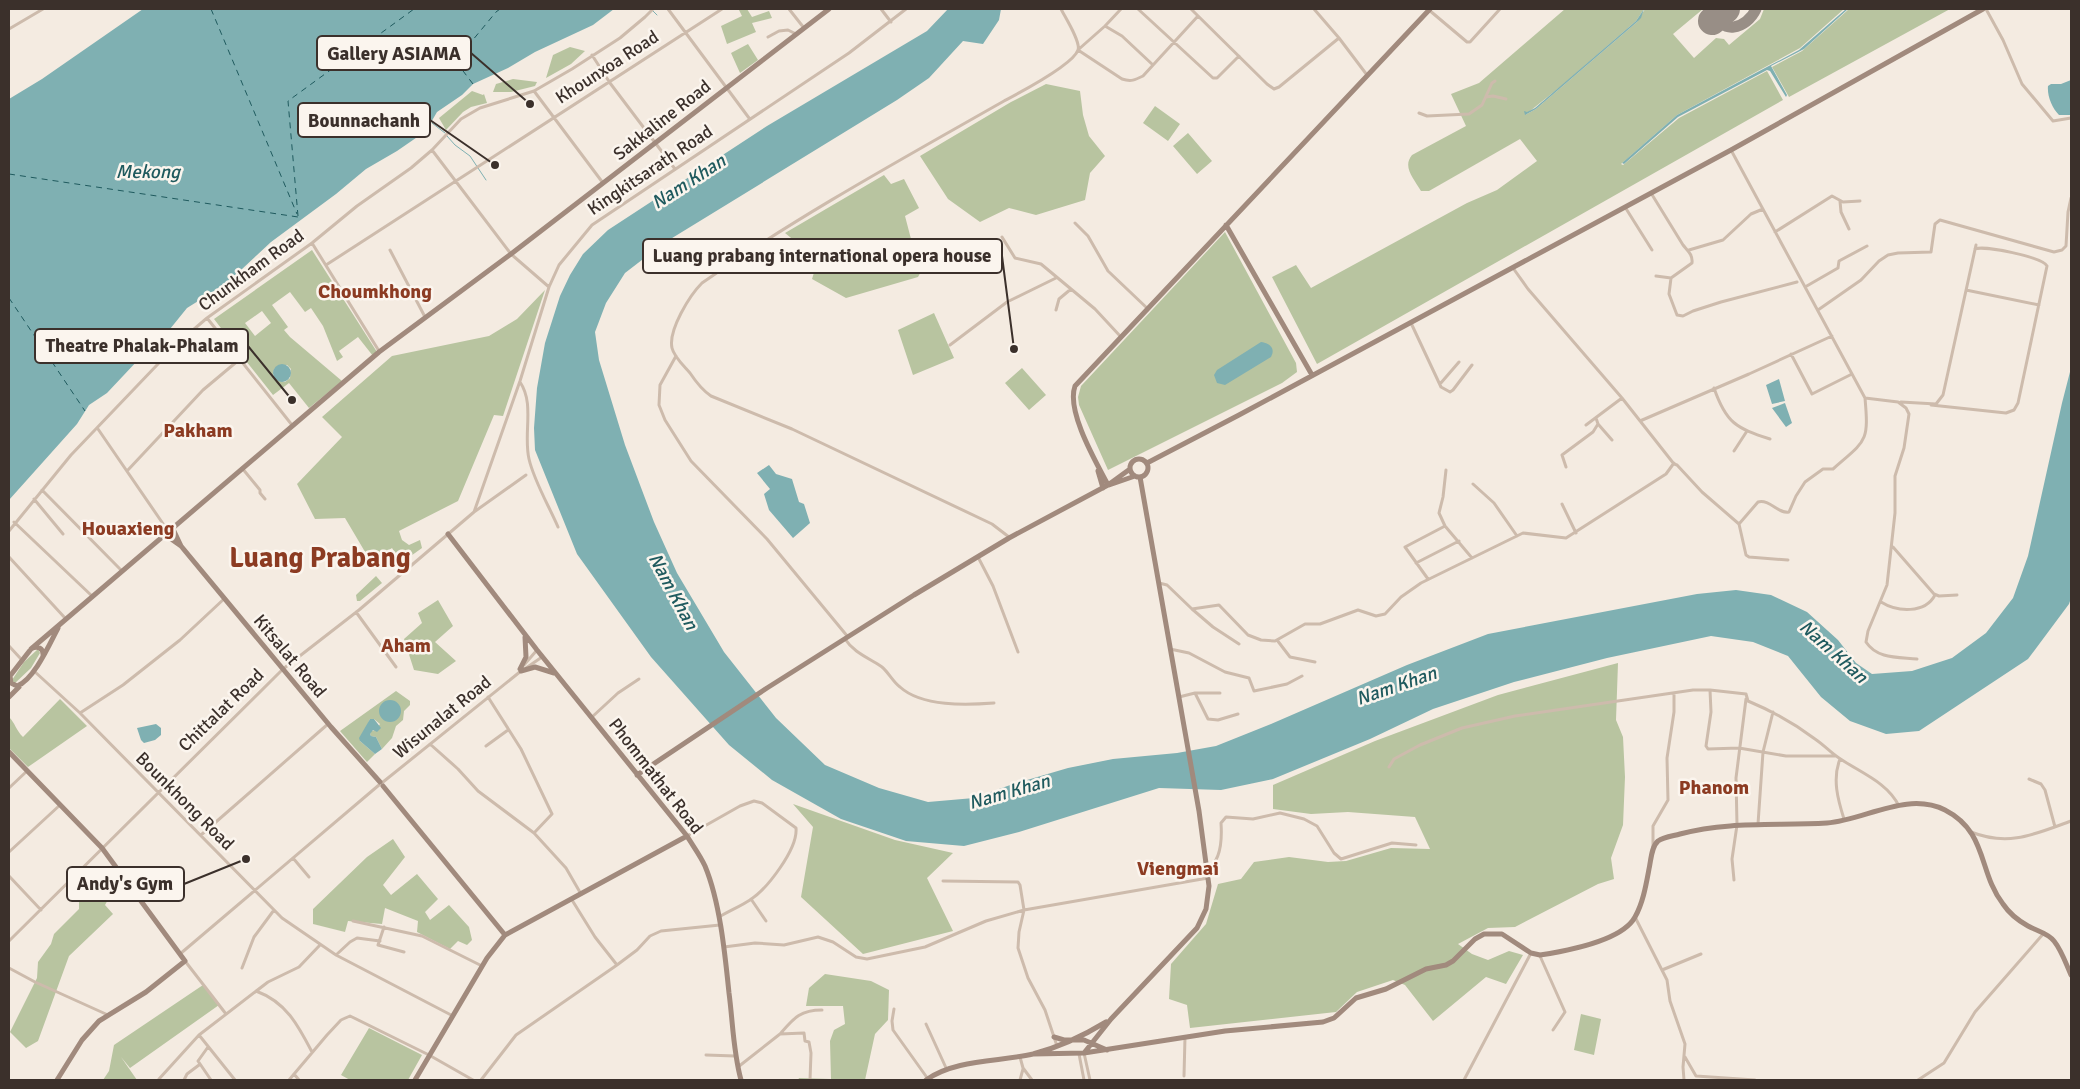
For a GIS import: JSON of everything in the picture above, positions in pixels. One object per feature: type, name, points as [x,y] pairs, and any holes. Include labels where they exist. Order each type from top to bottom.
[{"type":"street","points":[[9,29],[43,9]]},
{"type":"street","points":[[668,9],[749,118]]},
{"type":"street","name":"Khounxoa Road","points":[[326,265],[722,9]]},
{"type":"street","points":[[789,9],[804,28]]},
{"type":"street","name":"Sakkaline Road","points":[[61,623],[379,352],[512,254],[829,9]]},
{"type":"street","points":[[880,9],[891,22]]},
{"type":"street","name":"Kingkitsarath Road","points":[[474,512],[520,381],[549,287],[559,265],[592,225],[749,118],[850,53],[906,9]]},
{"type":"street","points":[[1061,9],[1078,43],[1078,50]]},
{"type":"street","points":[[1009,538],[992,524],[792,429],[711,396],[701,388],[676,356],[672,345],[678,321],[694,291],[702,282],[794,222],[1069,62],[1078,50],[1121,9]]},
{"type":"street","points":[[1138,9],[1214,78],[1239,56]]},
{"type":"street","points":[[1191,9],[1271,88],[1276,88],[1339,38]]},
{"type":"street","points":[[1314,9],[1367,75]]},
{"type":"street","points":[[1106,486],[1075,413],[1073,391],[1075,386],[1430,9],[1467,42],[1470,42],[1500,9]]},
{"type":"street","points":[[1147,463],[1731,150],[1984,9],[2004,40],[2022,84],[2053,121],[2071,118]]},
{"type":"street","name":"Chunkham Road","points":[[9,531],[14,522],[72,455],[179,342],[208,318],[312,243],[357,206],[411,168],[432,150],[460,119],[480,108],[534,91],[620,38],[652,10]]},
{"type":"street","points":[[1078,50],[1122,79],[1129,81],[1143,76],[1173,41],[1198,16]]},
{"type":"street","points":[[1105,26],[1122,36],[1153,64]]},
{"type":"street","points":[[768,37],[782,30],[788,30],[796,34]]},
{"type":"street","points":[[592,55],[675,169]]},
{"type":"street","points":[[1419,113],[1426,116],[1469,114],[1482,105],[1492,83],[1495,81]]},
{"type":"street","points":[[534,91],[603,183]]},
{"type":"street","points":[[1486,97],[1493,96],[1506,99]]},
{"type":"street","points":[[432,150],[512,254],[549,287]]},
{"type":"street","points":[[1731,150],[1865,398],[1866,434],[1861,445],[1832,470],[1823,469],[1806,482],[1796,496],[1789,512],[1785,513],[1764,501],[1758,502],[1739,524]]},
{"type":"street","points":[[1650,192],[1693,259],[1692,263],[1671,278],[1656,276]]},
{"type":"street","points":[[1776,232],[1830,197],[1834,196],[1846,203],[1860,201]]},
{"type":"street","points":[[1818,310],[1861,280],[1888,255],[1930,252],[1936,224],[1940,220],[2054,252],[2062,250],[2066,246],[2068,212],[2071,198]]},
{"type":"street","points":[[1840,201],[1841,212],[1849,230]]},
{"type":"street","points":[[1625,206],[1652,250]]},
{"type":"street","points":[[1689,250],[1723,240],[1750,214],[1763,208]]},
{"type":"street","points":[[1075,223],[1088,236],[1108,271],[1148,309]]},
{"type":"street","points":[[1226,225],[1312,375]]},
{"type":"street","points":[[1002,237],[1015,258],[1041,264],[1095,309],[1121,337]]},
{"type":"street","points":[[312,243],[379,352]]},
{"type":"street","points":[[1805,287],[1834,272],[1838,268],[1839,261],[1867,246]]},
{"type":"street","points":[[1865,398],[2006,413],[2014,410],[2018,403],[2047,266],[2046,263],[2034,258],[1988,247],[1975,247],[1943,396],[1936,404],[1931,405]]},
{"type":"street","points":[[390,250],[425,318]]},
{"type":"street","points":[[1513,268],[1528,289],[1622,398],[1674,463],[1702,492],[1739,524],[1746,555],[1749,557],[1788,560]]},
{"type":"street","points":[[950,345],[1008,302],[1056,278]]},
{"type":"street","points":[[1671,278],[1669,294],[1672,304],[1678,314],[1683,316],[1721,302],[1797,282]]},
{"type":"street","points":[[1056,310],[1059,299],[1071,290]]},
{"type":"street","points":[[1966,290],[2039,305]]},
{"type":"street","points":[[208,318],[292,425]]},
{"type":"street","points":[[1411,323],[1442,389],[1450,392],[1472,365]]},
{"type":"street","points":[[1640,421],[1832,336]]},
{"type":"street","points":[[1791,354],[1812,394],[1852,374]]},
{"type":"street","points":[[676,356],[660,385],[659,405],[665,420],[692,461],[767,539],[847,638],[851,647],[883,668],[900,688],[911,694],[954,704],[994,704]]},
{"type":"street","points":[[127,471],[203,390],[240,359]]},
{"type":"street","points":[[1440,384],[1459,362]]},
{"type":"street","points":[[520,381],[527,400],[528,457],[558,527]]},
{"type":"street","points":[[1714,388],[1721,407],[1740,428],[1770,439]]},
{"type":"street","points":[[1586,425],[1622,398]]},
{"type":"street","points":[[1898,402],[1906,408],[1909,414],[1904,448],[1895,476],[1893,546],[1888,585],[1868,631],[1866,642],[1872,651],[1885,656],[1917,659]]},
{"type":"street","points":[[1596,418],[1598,424],[1612,440]]},
{"type":"street","points":[[1566,467],[1562,455],[1593,432],[1598,424]]},
{"type":"street","points":[[98,429],[168,531]]},
{"type":"street","points":[[1734,451],[1747,431]]},
{"type":"street","points":[[637,774],[767,688],[978,557],[1009,538],[1106,486],[1130,469],[1131,464],[1135,460],[1142,459],[1147,463]]},
{"type":"street","points":[[1106,486],[1147,473],[1147,463]]},
{"type":"street","points":[[1192,609],[1219,605],[1248,635],[1261,640],[1277,640],[1305,624],[1320,624],[1358,610],[1376,616],[1385,614],[1401,597],[1428,579],[1523,533],[1566,538],[1666,474],[1674,463]]},
{"type":"street","points":[[242,468],[265,499]]},
{"type":"street","points":[[943,881],[1018,882],[1024,910],[1019,932],[1018,948],[1028,978],[1045,1010],[1058,1047],[1066,1052],[1079,1054],[1092,1043],[1111,1019],[1198,928],[1206,908],[1209,877],[1159,583],[1137,477],[1130,469]]},
{"type":"street","points":[[1446,470],[1439,513],[1445,526],[1472,558]]},
{"type":"street","name":"Chittalat Road","points":[[9,941],[283,669],[356,612],[474,512],[526,475]]},
{"type":"street","points":[[1473,484],[1494,503],[1517,536]]},
{"type":"street","points":[[42,490],[121,570]]},
{"type":"street","points":[[34,499],[62,534]]},
{"type":"street","points":[[1562,504],[1576,533]]},
{"type":"street","points":[[14,522],[92,596]]},
{"type":"street","points":[[1428,579],[1404,548],[1445,526]]},
{"type":"street","name":"Kitsalat Road","points":[[168,531],[181,546]]},
{"type":"street","name":"Kitsalat Road","points":[[168,531],[506,935]]},
{"type":"street","name":"Phommathat Road","points":[[448,534],[542,657],[687,836],[705,866],[724,947],[735,1056],[741,1080]]},
{"type":"street","points":[[1416,563],[1459,541]]},
{"type":"street","points":[[1893,546],[1936,595],[1956,595]]},
{"type":"street","points":[[9,557],[66,618]]},
{"type":"street","points":[[978,557],[993,586],[1018,652]]},
{"type":"street","points":[[1159,583],[1167,585],[1213,627],[1239,644]]},
{"type":"street","points":[[1882,602],[1895,609],[1914,610],[1932,601],[1936,595]]},
{"type":"street","points":[[80,713],[123,685],[180,640],[225,598]]},
{"type":"street","points":[[356,612],[396,667]]},
{"type":"street","points":[[22,685],[12,685],[9,677],[21,659],[61,623]]},
{"type":"street","points":[[9,697],[34,670],[61,623]]},
{"type":"street","points":[[519,671],[526,654],[525,634]]},
{"type":"street","points":[[1277,640],[1290,658],[1314,662]]},
{"type":"street","points":[[9,646],[21,659]]},
{"type":"street","points":[[31,649],[35,647],[40,648],[43,651],[43,656]]},
{"type":"street","points":[[1170,649],[1189,653],[1224,672],[1249,678],[1254,691],[1287,684],[1302,676]]},
{"type":"street","name":"Wisunalat Road","points":[[519,671],[537,650]]},
{"type":"street","name":"Wisunalat Road","points":[[180,954],[381,784],[519,671],[542,657]]},
{"type":"street","points":[[519,671],[535,667],[556,674]]},
{"type":"street","name":"Bounkhong Road","points":[[34,670],[80,713],[282,918],[336,955],[454,1016]]},
{"type":"street","points":[[592,717],[618,693],[639,679]]},
{"type":"street","points":[[1710,690],[1711,712],[1706,748],[1738,748],[1786,756],[1836,756]]},
{"type":"street","points":[[1389,767],[1394,759],[1420,745],[1462,728],[1515,716],[1674,693],[1710,690],[1744,693],[1748,701],[1773,712],[1815,739],[1840,759],[1859,769],[1893,794],[1898,806]]},
{"type":"street","points":[[1178,698],[1195,693],[1220,693]]},
{"type":"street","points":[[1195,693],[1208,719],[1218,720],[1238,714]]},
{"type":"street","points":[[1033,1054],[1079,1054],[1185,1036],[1323,1022],[1334,1018],[1356,998],[1386,989],[1426,969],[1446,965],[1453,961],[1475,939],[1484,934],[1502,934],[1531,953],[1540,955],[1573,948],[1613,936],[1626,928],[1635,917],[1641,901],[1653,848],[1653,826],[1668,800],[1667,758],[1674,712],[1674,693]]},
{"type":"street","points":[[488,697],[520,749],[552,814],[534,833]]},
{"type":"street","points":[[1734,880],[1732,859],[1738,825],[1736,778],[1738,748],[1746,698]]},
{"type":"street","points":[[1758,824],[1763,752],[1773,712]]},
{"type":"street","points":[[201,835],[329,724]]},
{"type":"street","points":[[486,746],[508,730]]},
{"type":"street","points":[[430,744],[458,769],[478,791],[534,833],[566,868],[582,895]]},
{"type":"street","points":[[9,752],[102,848],[226,1014]]},
{"type":"street","points":[[1840,759],[1837,767],[1837,797],[1844,819]]},
{"type":"street","points":[[9,788],[27,771]]},
{"type":"street","points":[[2029,779],[2041,784],[2045,790],[2055,827]]},
{"type":"street","points":[[415,1080],[491,951],[506,935],[582,895],[740,806],[754,801],[762,803],[793,824],[796,833],[790,852],[765,886],[751,899],[718,917]]},
{"type":"street","points":[[1653,848],[1660,840],[1706,828],[1827,822],[1898,806],[1926,804],[1935,806],[1950,813],[1971,832],[1976,840],[1992,886],[2002,904],[2014,917],[2027,926],[2044,933],[2056,944],[2071,975]]},
{"type":"street","points":[[9,852],[60,805]]},
{"type":"street","points":[[1207,869],[1216,862],[1222,837],[1221,823],[1226,817],[1253,819],[1280,813],[1304,818],[1317,826],[1334,854],[1341,859],[1392,843],[1416,845]]},
{"type":"street","points":[[1971,832],[1988,838],[2008,840],[2023,838],[2071,821]]},
{"type":"street","points":[[294,858],[309,877]]},
{"type":"street","points":[[9,876],[41,910]]},
{"type":"street","points":[[724,947],[755,943],[784,945],[818,937],[833,942],[856,957],[867,959],[925,947],[986,921],[1024,910],[1209,877]]},
{"type":"street","points":[[751,899],[766,920]]},
{"type":"street","points":[[572,900],[595,937],[617,965]]},
{"type":"street","points":[[242,968],[254,937],[274,910]]},
{"type":"street","points":[[1635,917],[1662,970],[1670,1002],[1684,1039],[1684,1080]]},
{"type":"street","points":[[353,921],[422,936],[482,966]]},
{"type":"street","points":[[481,1080],[516,1035],[617,965],[637,950],[650,936],[661,931],[720,925]]},
{"type":"street","points":[[384,927],[379,946],[404,952]]},
{"type":"street","points":[[1918,1080],[1944,1063],[1975,1012],[2044,933]]},
{"type":"street","points":[[336,955],[357,938],[380,941]]},
{"type":"street","points":[[159,1079],[199,1035],[256,990],[299,967],[320,945]]},
{"type":"street","points":[[1464,1080],[1531,953]]},
{"type":"street","points":[[1662,970],[1701,954]]},
{"type":"street","points":[[1540,955],[1565,1012],[1553,1030]]},
{"type":"street","points":[[57,1080],[82,1040],[99,1021],[146,992],[185,961]]},
{"type":"street","points":[[9,968],[108,1015]]},
{"type":"street","points":[[256,990],[283,1006],[297,1023],[312,1052]]},
{"type":"street","points":[[894,1009],[893,1030],[927,1079],[947,1070],[1033,1054],[1058,1047],[1073,1041],[1111,1019]]},
{"type":"street","points":[[737,1067],[780,1034],[793,1019],[807,1010],[822,1010]]},
{"type":"street","points":[[288,1080],[341,1020],[350,1016],[473,1080]]},
{"type":"street","points":[[926,1024],[947,1070]]},
{"type":"street","points":[[780,1034],[804,1033],[805,1041],[808,1042],[811,1053],[810,1080]]},
{"type":"street","points":[[199,1035],[235,1080]]},
{"type":"street","points":[[1184,1076],[1185,1036]]},
{"type":"street","points":[[1054,1037],[1060,1040],[1084,1040],[1108,1050]]},
{"type":"street","points":[[208,1047],[198,1058],[199,1065],[212,1080]]},
{"type":"street","points":[[1079,1054],[1084,1080]]},
{"type":"street","points":[[1079,1054],[1090,1080]]},
{"type":"street","points":[[1684,1055],[1696,1076],[1755,1080]]},
{"type":"street","points":[[706,1056],[735,1056]]},
{"type":"street","points":[[1020,1056],[1022,1068],[1020,1080]]},
{"type":"street","points":[[184,1080],[199,1065]]},
{"type":"street","points":[[1022,1068],[1032,1080]]},
{"type":"street","points":[[294,1074],[299,1080]]},
{"type":"green space","points":[[747,9],[752,17],[769,11],[772,18],[752,23],[756,32],[727,44],[721,26],[742,16],[739,10]]},
{"type":"green space","points":[[1565,9],[1644,9],[1636,21],[1525,115],[1536,109],[1637,22],[1645,9],[1703,9],[1673,34],[1694,58],[1716,38],[1724,39],[1729,45],[1760,19],[1764,9],[1844,9],[1800,48],[1677,115],[1621,164],[1623,165],[1679,118],[1767,71],[1783,100],[1317,364],[1272,277],[1296,265],[1311,288],[1467,203],[1497,190],[1537,161],[1520,139],[1429,191],[1421,191],[1410,173],[1408,164],[1412,155],[1466,126],[1451,94],[1479,83]]},
{"type":"green space","points":[[1849,9],[1950,9],[1789,97],[1772,67],[1802,51]]},
{"type":"green space","points":[[748,44],[758,60],[740,73],[731,53]]},
{"type":"green space","points":[[570,47],[585,51],[571,64],[546,78],[553,55]]},
{"type":"green space","points":[[513,79],[537,82],[535,86],[511,92],[493,92],[496,84]]},
{"type":"green space","points":[[1046,84],[1080,91],[1083,115],[1089,136],[1105,156],[1090,173],[1085,200],[1036,215],[1009,208],[980,222],[948,199],[920,156],[1011,102]]},
{"type":"green space","points":[[472,91],[484,94],[487,103],[471,107],[463,112],[446,130],[439,118]]},
{"type":"green space","points":[[1155,106],[1180,124],[1168,141],[1143,123]]},
{"type":"green space","points":[[1188,133],[1212,161],[1197,174],[1173,146]]},
{"type":"green space","points":[[884,175],[891,184],[904,179],[919,208],[905,216],[911,239],[924,239],[928,259],[918,277],[846,298],[812,279],[818,260],[785,233]]},
{"type":"green space","points":[[1225,232],[1296,363],[1297,372],[1282,383],[1108,470],[1079,405],[1078,397],[1081,386]]},
{"type":"green space","points":[[312,250],[377,352],[373,356],[358,337],[339,351],[343,357],[337,361],[323,326],[311,308],[305,312],[290,292],[272,305],[288,327],[284,330],[290,337],[342,381],[309,408],[289,383],[273,395],[246,361],[247,358],[244,353],[240,353],[214,319]],"holes":[[[262,311],[271,323],[255,336],[245,323]],[[287,365],[291,369],[290,378],[285,382],[277,380],[273,375],[274,369]]]},
{"type":"green space","points":[[545,290],[503,416],[494,415],[458,501],[399,531],[402,540],[409,545],[420,540],[422,548],[401,563],[392,548],[371,562],[345,518],[315,519],[297,484],[342,437],[322,417],[392,356],[489,336],[517,319]]},
{"type":"green space","points":[[934,313],[954,358],[913,375],[898,330]]},
{"type":"green space","points":[[1022,368],[1046,395],[1029,410],[1005,383]]},
{"type":"green space","points":[[376,576],[382,583],[360,601],[357,601],[356,595]]},
{"type":"green space","points":[[438,600],[453,626],[435,642],[456,661],[438,674],[414,670],[404,639],[422,623],[418,613]]},
{"type":"green space","points":[[38,649],[40,653],[31,668],[13,685],[12,680],[24,662]]},
{"type":"green space","points":[[1618,663],[1616,720],[1623,737],[1625,777],[1623,825],[1611,858],[1614,879],[1598,884],[1515,927],[1488,928],[1458,944],[1472,954],[1488,960],[1509,951],[1523,955],[1506,984],[1486,977],[1433,1021],[1405,985],[1393,980],[1357,992],[1336,1012],[1190,1028],[1187,1005],[1169,999],[1171,964],[1206,924],[1218,884],[1241,879],[1254,862],[1289,857],[1328,862],[1346,861],[1391,848],[1430,849],[1415,817],[1348,812],[1311,814],[1273,809],[1273,785],[1375,741],[1498,695]]},
{"type":"green space","points":[[396,691],[410,701],[410,705],[404,711],[403,720],[396,726],[392,738],[382,749],[376,737],[370,734],[380,724],[374,719],[370,719],[360,741],[375,754],[367,762],[340,731]]},
{"type":"green space","points":[[60,699],[87,726],[28,767],[9,748],[9,717],[23,737]]},
{"type":"green space","points":[[793,804],[895,840],[953,853],[927,878],[953,931],[863,954],[801,897],[813,827]]},
{"type":"green space","points":[[393,839],[405,857],[383,885],[391,895],[417,874],[438,899],[425,912],[430,920],[449,905],[469,927],[472,940],[467,945],[458,941],[450,949],[417,932],[418,921],[385,908],[382,924],[348,921],[345,932],[313,924],[313,909],[367,857]]},
{"type":"green space","points":[[96,878],[110,896],[105,905],[113,914],[69,956],[38,1041],[26,1048],[10,1032],[37,978],[38,962],[51,944],[54,934],[79,909],[79,899]]},
{"type":"green space","points":[[825,974],[871,981],[889,990],[888,1020],[875,1034],[865,1080],[798,1080],[799,1078],[831,1079],[830,1041],[834,1030],[845,1024],[843,1006],[806,1006],[809,988]]},
{"type":"green space","points":[[203,985],[219,1005],[130,1068],[121,1057],[137,1080],[103,1080],[109,1071],[114,1045]]},
{"type":"green space","points":[[1581,1014],[1601,1019],[1594,1055],[1574,1050]]},
{"type":"green space","points":[[369,1028],[422,1055],[408,1080],[350,1080],[341,1075]]},
{"type":"water","name":"Mekong","points":[[143,9],[614,9],[593,25],[473,84],[462,95],[437,112],[426,131],[366,169],[336,194],[271,242],[227,283],[187,308],[170,329],[150,344],[139,359],[107,393],[89,405],[77,424],[9,500],[9,99],[42,79]]},
{"type":"water","name":"Nam Khan","points":[[948,9],[1001,9],[999,20],[983,44],[963,41],[929,78],[897,100],[664,243],[625,273],[606,303],[595,332],[599,360],[625,445],[654,522],[677,573],[724,652],[776,718],[825,765],[879,788],[928,802],[974,798],[1068,768],[1113,759],[1177,753],[1216,746],[1407,665],[1488,634],[1697,594],[1736,590],[1771,595],[1807,612],[1838,640],[1856,663],[1872,674],[1912,671],[1952,658],[1986,633],[2013,598],[2028,556],[2071,368],[2071,598],[2069,604],[2028,659],[1919,731],[1886,734],[1850,721],[1821,697],[1788,656],[1753,642],[1711,636],[1607,658],[1514,682],[1433,709],[1370,739],[1273,779],[1221,790],[1159,788],[1019,832],[964,846],[906,841],[841,819],[772,780],[729,745],[651,657],[577,554],[535,450],[534,428],[537,388],[545,343],[560,296],[583,254],[608,230],[767,126],[927,31]]},
{"type":"water","points":[[1644,9],[1641,18],[1637,22],[1536,109],[1525,115],[1524,111],[1527,112],[1535,108],[1636,21]]},
{"type":"water","points":[[1848,9],[1804,49],[1771,66],[1787,95],[1786,97],[1770,71],[1767,70],[1678,117],[1624,164],[1622,163],[1677,115],[1799,50]]},
{"type":"water","points":[[2071,80],[2071,115],[2059,115],[2050,102],[2048,86]]},
{"type":"water","points":[[1261,342],[1271,346],[1273,351],[1271,357],[1225,385],[1217,383],[1214,375],[1217,370]]},
{"type":"water","points":[[278,364],[286,364],[291,369],[289,380],[278,382],[273,377],[273,369]]},
{"type":"water","points":[[1779,379],[1785,401],[1772,404],[1766,385]]},
{"type":"water","points":[[1785,403],[1792,423],[1786,427],[1772,408]]},
{"type":"water","points":[[769,465],[776,474],[792,479],[799,502],[804,504],[810,523],[793,538],[769,510],[764,494],[770,489],[757,473]]},
{"type":"water","points":[[390,700],[398,703],[401,711],[398,719],[390,722],[382,719],[379,711],[382,703]]},
{"type":"water","points":[[370,719],[374,719],[381,728],[377,732],[373,730],[370,734],[376,737],[382,749],[375,754],[359,738]]},
{"type":"water","points":[[156,724],[161,728],[161,735],[155,740],[144,743],[137,728]]},
{"type":"waterway","points":[[651,9],[657,15]]},
{"type":"waterway","points":[[432,123],[445,133]]},
{"type":"waterway","points":[[447,136],[455,145],[470,156],[486,180]]},
{"type":"ferry route","points":[[211,9],[297,214]]},
{"type":"ferry route","points":[[298,216],[288,101],[414,9]]},
{"type":"ferry route","points":[[473,84],[460,67],[462,53],[500,9]]},
{"type":"ferry route","points":[[9,174],[298,217]]},
{"type":"ferry route","points":[[9,298],[85,411]]},
{"type":"taxiway","points":[[1716,9],[1718,18],[1722,24],[1728,27],[1740,25],[1752,16],[1756,9]]},
{"type":"runway","points":[[1712,21],[1726,9]]},
{"type":"place","name":"Gallery ASIAMA","points":[[530,104]]},
{"type":"place","name":"Bounnachanh","points":[[495,165]]},
{"type":"place","name":"Luang prabang international opera house","points":[[1014,349]]},
{"type":"place","name":"Theatre Phalak-Phalam","points":[[292,400]]},
{"type":"place","name":"Andy's Gym","points":[[246,859]]},
{"type":"district","name":"Choumkhong","points":[[375,291]]},
{"type":"district","name":"Pakham","points":[[198,430]]},
{"type":"district","name":"Houaxieng","points":[[128,528]]},
{"type":"district","name":"Luang Prabang","points":[[320,557]]},
{"type":"district","name":"Aham","points":[[406,645]]},
{"type":"district","name":"Phanom","points":[[1714,787]]},
{"type":"district","name":"Viengmai","points":[[1178,868]]}]
